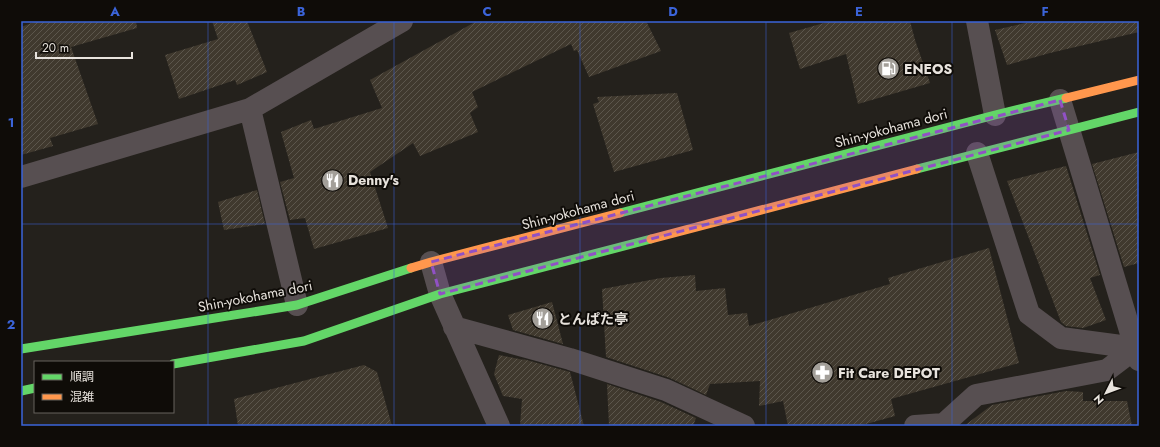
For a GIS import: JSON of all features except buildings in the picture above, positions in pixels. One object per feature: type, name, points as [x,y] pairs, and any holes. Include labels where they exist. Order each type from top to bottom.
[{"type":"main road","name":"Shin-yokohama dori","points":[[21,349],[297,305],[431,262],[995,115],[1139,80]]},
{"type":"main road","points":[[174,364],[304,341],[440,294],[976,153],[1139,112]]},
{"type":"main road","points":[[21,391],[34,388]]},
{"type":"street","points":[[21,177],[250,109],[402,21]]},
{"type":"street","points":[[978,21],[995,115]]},
{"type":"street","points":[[1060,100],[1138,352]]},
{"type":"street","points":[[250,109],[297,305]]},
{"type":"street","points":[[976,153],[1029,314],[1061,338],[1138,352]]},
{"type":"street","points":[[431,262],[440,294],[500,426]]},
{"type":"street","points":[[454,327],[570,359],[666,390],[744,426]]},
{"type":"street","points":[[915,426],[944,424],[976,395],[1107,370],[1138,352]]},
{"type":"highlighted area","points":[[1060,100],[1069,130],[440,294],[431,262]]},
{"type":"traffic: fast","points":[[620,213],[995,115],[1066,98]]},
{"type":"traffic: fast","points":[[917,169],[1139,112]]},
{"type":"traffic: fast","points":[[174,364],[304,341],[440,294],[651,239]]},
{"type":"traffic: fast","points":[[21,349],[297,305],[411,268]]},
{"type":"traffic: fast","points":[[21,391],[34,388]]},
{"type":"traffic: slow","points":[[1066,98],[1139,80]]},
{"type":"traffic: slow","points":[[651,239],[917,169]]},
{"type":"traffic: slow","points":[[411,268],[620,213]]},
{"type":"place","name":"ENEOS","points":[[888,69]]},
{"type":"place","name":"Denny's","points":[[333,180]]},
{"type":"place","name":"とんぱた亭","points":[[543,319]]},
{"type":"place","name":"Fit Care DEPOT","points":[[822,373]]}]
